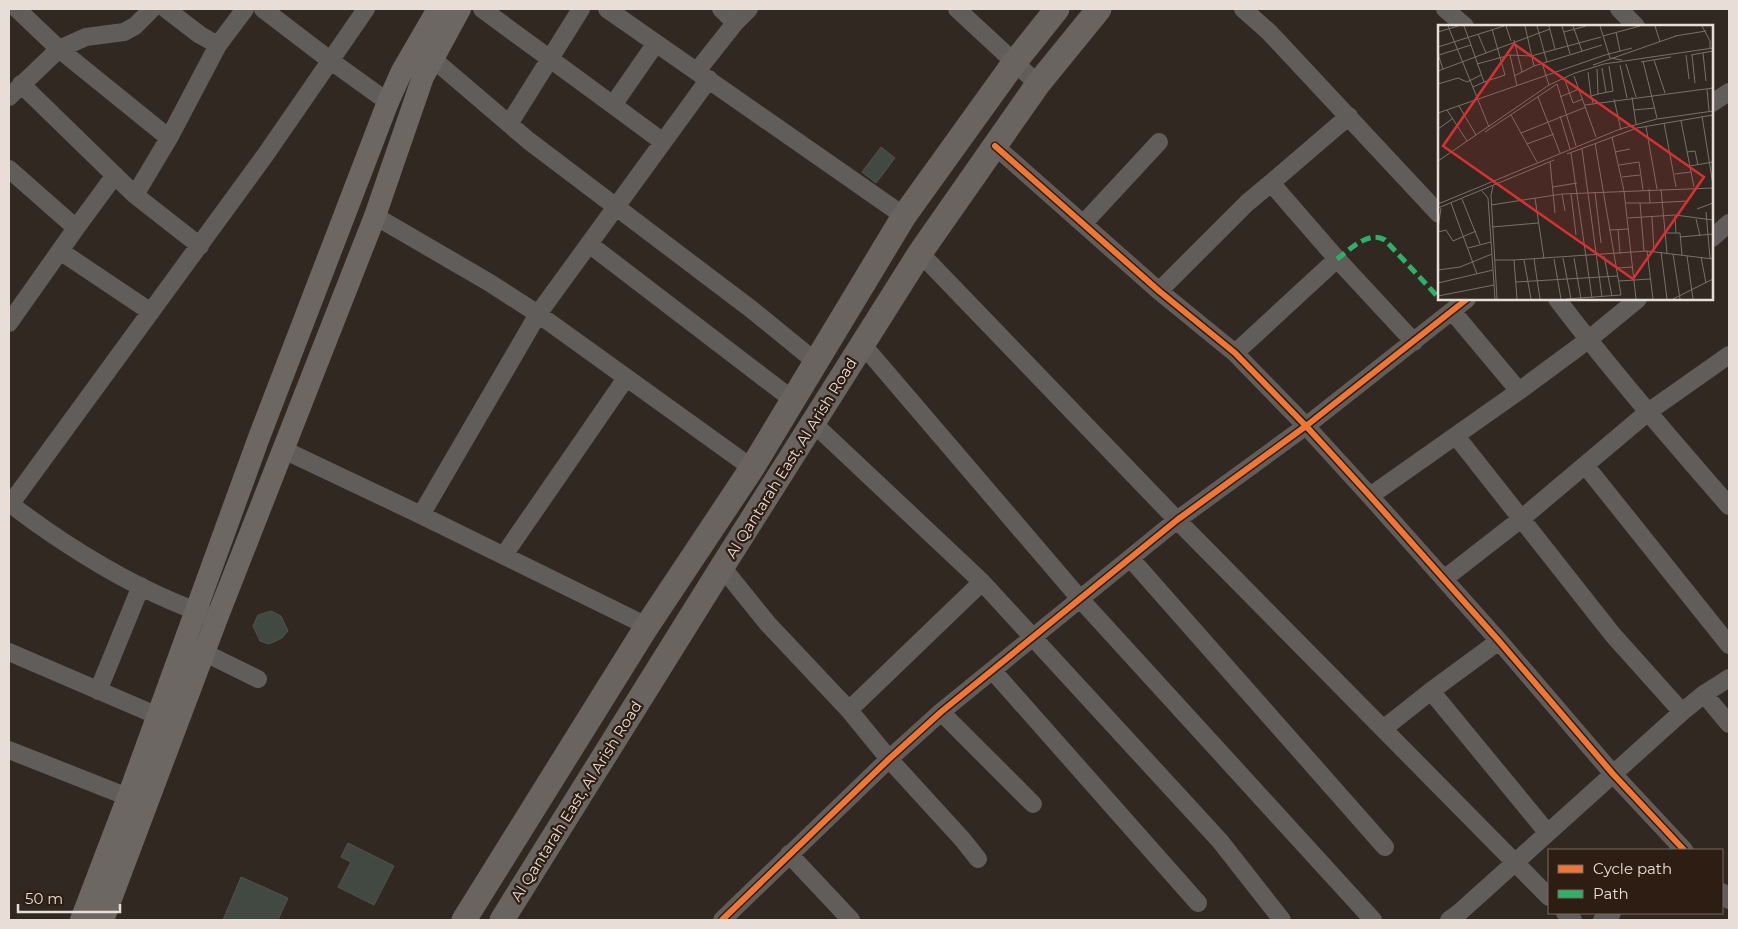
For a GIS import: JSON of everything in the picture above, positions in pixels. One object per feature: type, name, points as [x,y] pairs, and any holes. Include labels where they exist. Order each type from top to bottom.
[{"type":"highway","name":"Al Qantarah East, Al Arish Road","points":[[464,920],[647,626],[752,468],[904,216],[1014,63],[1057,9]]},
{"type":"highway","name":"Al Qantarah East, Al Arish Road","points":[[502,920],[920,253],[1038,84],[1099,9]]},
{"type":"main road","points":[[81,920],[158,716],[258,440],[388,102],[402,71],[438,9]]},
{"type":"main road","points":[[103,920],[218,618],[375,216],[423,77],[460,9]]},
{"type":"street","points":[[16,9],[58,49],[169,138]]},
{"type":"street","points":[[9,97],[58,49],[86,37],[124,32],[135,26],[152,9]]},
{"type":"street","points":[[166,9],[200,35],[218,45]]},
{"type":"street","points":[[135,195],[169,138],[218,45],[245,9]]},
{"type":"street","points":[[264,9],[388,102]]},
{"type":"street","points":[[218,618],[166,599],[141,586],[87,556],[9,504],[200,246],[366,9]]},
{"type":"street","points":[[482,9],[550,57],[663,142]]},
{"type":"street","points":[[509,124],[580,9]]},
{"type":"street","points":[[607,9],[904,216]]},
{"type":"street","points":[[721,9],[735,23]]},
{"type":"street","points":[[421,514],[538,314],[663,142],[735,23],[749,9]]},
{"type":"street","points":[[956,9],[1038,84]]},
{"type":"street","points":[[1243,9],[1269,32],[1438,213]]},
{"type":"street","points":[[1445,9],[1464,25]]},
{"type":"street","points":[[1619,9],[1635,25]]},
{"type":"street","points":[[614,105],[656,43]]},
{"type":"street","points":[[433,59],[509,124],[616,208],[751,309],[816,362]]},
{"type":"street","points":[[21,84],[135,195],[200,246]]},
{"type":"street","points":[[1713,101],[1729,92]]},
{"type":"street","points":[[1159,291],[1247,203],[1349,116]]},
{"type":"street","points":[[1083,224],[1159,142]]},
{"type":"street","points":[[995,146],[1159,291],[1235,353],[1306,426],[1370,496],[1499,640],[1613,774],[1683,849]]},
{"type":"street","points":[[9,169],[76,228]]},
{"type":"street","points":[[9,323],[115,176]]},
{"type":"street","points":[[1270,183],[1414,342]]},
{"type":"street","points":[[375,216],[490,282],[538,314],[752,468]]},
{"type":"street","points":[[1713,237],[1729,223]]},
{"type":"street","points":[[589,244],[793,400]]},
{"type":"street","points":[[60,251],[151,312]]},
{"type":"street","points":[[920,253],[1177,520],[1548,896]]},
{"type":"street","points":[[1235,353],[1337,259]]},
{"type":"street","points":[[722,920],[889,759],[941,712],[1177,520],[1306,426],[1466,300]]},
{"type":"street","points":[[1558,300],[1588,340],[1729,506]]},
{"type":"street","points":[[1370,496],[1519,391],[1588,340],[1637,300]]},
{"type":"street","points":[[1452,311],[1519,391]]},
{"type":"street","points":[[863,346],[1081,600],[1373,920]]},
{"type":"street","points":[[1444,579],[1521,520],[1648,412],[1727,360]]},
{"type":"street","points":[[504,555],[626,378]]},
{"type":"street","points":[[813,423],[982,582],[1220,840],[1282,920]]},
{"type":"street","points":[[1456,436],[1614,635],[1682,712]]},
{"type":"street","points":[[284,450],[421,514],[647,626]]},
{"type":"street","points":[[1585,465],[1729,645]]},
{"type":"street","points":[[1131,559],[1385,847]]},
{"type":"street","points":[[722,567],[768,624],[849,710],[889,759],[963,840],[978,860]]},
{"type":"street","points":[[849,710],[982,582]]},
{"type":"street","points":[[98,690],[141,586]]},
{"type":"street","points":[[1383,729],[1430,691],[1499,640]]},
{"type":"street","points":[[9,652],[158,716]]},
{"type":"street","points":[[205,653],[258,680]]},
{"type":"street","points":[[993,671],[1198,903]]},
{"type":"street","points":[[1459,918],[1514,862],[1682,712],[1704,694],[1729,678]]},
{"type":"street","points":[[1430,691],[1547,832]]},
{"type":"street","points":[[1704,694],[1729,724]]},
{"type":"street","points":[[941,712],[1033,804]]},
{"type":"street","points":[[9,750],[128,797]]},
{"type":"street","points":[[790,854],[851,920]]},
{"type":"building","points":[[881,147],[895,158],[876,183],[862,172]]},
{"type":"building","points":[[271,611],[281,616],[288,631],[282,638],[269,644],[260,641],[253,626],[258,615]]},
{"type":"building","points":[[348,843],[394,866],[374,905],[338,887],[351,862],[341,857]]},
{"type":"building","points":[[241,877],[288,898],[278,920],[223,920]]},
{"type":"marked path","points":[[1337,259],[1353,246],[1366,239],[1372,237],[1385,240],[1438,297]]},
{"type":"cycle path","points":[[995,146],[1159,291],[1235,353],[1306,426],[1370,496],[1499,641],[1613,774],[1683,849]]},
{"type":"cycle path","points":[[722,920],[889,759],[941,712],[1177,520],[1306,426],[1466,300]]}]
